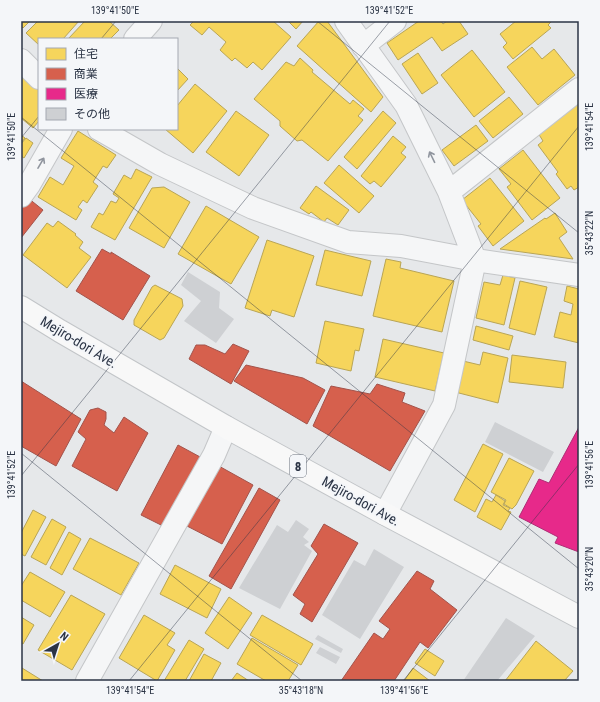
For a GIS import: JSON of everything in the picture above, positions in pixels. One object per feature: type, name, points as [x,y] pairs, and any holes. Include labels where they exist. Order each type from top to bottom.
[{"type":"main road","name":"Mejiro-dori Ave.","points":[[21,307],[60,332],[226,427],[385,514],[579,617]]},
{"type":"street","points":[[136,38],[151,21]]},
{"type":"street","points":[[346,21],[406,106],[449,192],[475,260],[444,405],[385,514]]},
{"type":"street","points":[[363,46],[395,21]]},
{"type":"street","points":[[21,60],[38,77]]},
{"type":"street","points":[[449,192],[579,89]]},
{"type":"street","points":[[21,196],[29,185],[60,130]]},
{"type":"street","points":[[101,130],[160,164],[253,208],[348,242],[401,246],[475,260],[579,275]]},
{"type":"street","points":[[87,681],[214,455],[226,427]]},
{"type":"building: 住宅","points":[[21,21],[30,21],[23,28],[21,26]]},
{"type":"building: 住宅","points":[[38,21],[79,21],[64,38],[38,38],[38,44],[26,33]]},
{"type":"building: 住宅","points":[[85,21],[109,21],[119,30],[111,38],[69,38]]},
{"type":"building: 住宅","points":[[194,21],[273,21],[291,37],[262,70],[253,62],[247,68],[235,58],[232,61],[220,50],[226,42],[209,27],[202,35],[190,25]]},
{"type":"building: 住宅","points":[[288,21],[303,21],[296,29]]},
{"type":"building: 住宅","points":[[319,21],[327,21],[383,97],[371,112],[297,46]]},
{"type":"building: 住宅","points":[[419,21],[441,21],[443,24],[447,21],[459,21],[468,34],[442,51],[432,37],[398,60],[387,43]]},
{"type":"building: 住宅","points":[[516,21],[552,21],[548,25],[551,28],[513,59],[503,47],[507,43],[500,34]]},
{"type":"building: 住宅","points":[[532,47],[542,59],[554,49],[575,75],[538,105],[507,67]]},
{"type":"building: 住宅","points":[[472,50],[505,92],[474,117],[441,75]]},
{"type":"building: 住宅","points":[[418,53],[438,83],[422,94],[402,64]]},
{"type":"building: 住宅","points":[[300,58],[313,70],[312,72],[350,104],[353,100],[364,109],[358,116],[363,120],[328,161],[302,140],[297,141],[280,126],[280,121],[254,99],[286,62],[294,66]]},
{"type":"building: 住宅","points":[[178,69],[188,79],[178,90]]},
{"type":"building: 住宅","points":[[21,75],[38,89],[38,122],[33,128],[21,118]]},
{"type":"building: 住宅","points":[[195,84],[227,111],[193,153],[166,130],[178,130],[178,105]]},
{"type":"building: 住宅","points":[[509,97],[523,114],[493,138],[479,121]]},
{"type":"building: 住宅","points":[[579,103],[579,187],[574,190],[571,186],[567,189],[556,174],[558,172],[538,145],[543,141],[538,133]]},
{"type":"building: 住宅","points":[[236,111],[269,135],[239,176],[206,152]]},
{"type":"building: 住宅","points":[[383,111],[396,123],[357,169],[344,157]]},
{"type":"building: 住宅","points":[[476,125],[488,141],[454,166],[442,150]]},
{"type":"building: 住宅","points":[[78,131],[116,155],[107,168],[103,166],[93,182],[98,186],[87,203],[83,200],[78,207],[82,210],[76,220],[38,197],[50,177],[63,185],[74,166],[61,158]]},
{"type":"building: 住宅","points":[[21,135],[25,138],[21,143]]},
{"type":"building: 住宅","points":[[393,136],[406,147],[401,153],[406,157],[381,187],[374,181],[370,184],[361,176]]},
{"type":"building: 住宅","points":[[26,138],[33,143],[24,158],[21,156],[21,144]]},
{"type":"building: 住宅","points":[[523,150],[560,198],[532,220],[507,187],[511,184],[499,169]]},
{"type":"building: 住宅","points":[[339,165],[374,196],[359,213],[324,183]]},
{"type":"building: 住宅","points":[[136,169],[152,177],[115,240],[91,227],[99,213],[103,215],[111,201],[116,203],[119,198],[113,194],[124,175],[131,179]]},
{"type":"building: 住宅","points":[[490,178],[524,221],[493,246],[478,226],[481,224],[462,200]]},
{"type":"building: 住宅","points":[[316,186],[349,210],[338,225],[327,218],[324,222],[311,212],[309,214],[300,208]]},
{"type":"building: 住宅","points":[[164,187],[190,202],[164,248],[129,228],[152,188]]},
{"type":"building: 住宅","points":[[206,206],[259,237],[231,284],[178,254]]},
{"type":"building: 住宅","points":[[555,213],[567,232],[559,238],[573,259],[500,249],[545,218],[546,219]]},
{"type":"building: 住宅","points":[[58,221],[76,234],[75,235],[83,242],[79,248],[91,257],[67,288],[23,255],[47,223],[53,227]]},
{"type":"building: 住宅","points":[[267,240],[314,256],[294,317],[272,310],[270,316],[245,308]]},
{"type":"building: 住宅","points":[[325,250],[371,261],[362,296],[316,285]]},
{"type":"building: 住宅","points":[[386,259],[401,262],[400,268],[454,281],[442,332],[373,316]]},
{"type":"building: 住宅","points":[[503,275],[515,278],[504,325],[476,318],[484,282],[500,285]]},
{"type":"building: 住宅","points":[[520,281],[547,287],[535,335],[509,328]]},
{"type":"building: 住宅","points":[[155,285],[182,299],[183,306],[164,338],[160,340],[134,325],[134,320],[152,287]]},
{"type":"building: 住宅","points":[[567,286],[579,289],[579,343],[554,337],[560,312],[571,315],[573,304],[564,301]]},
{"type":"building: 住宅","points":[[325,321],[364,329],[359,351],[355,350],[351,371],[316,363]]},
{"type":"building: 住宅","points":[[476,326],[513,336],[509,350],[473,340]]},
{"type":"building: 住宅","points":[[383,339],[444,353],[435,391],[375,377]]},
{"type":"building: 住宅","points":[[483,352],[508,358],[498,403],[455,392],[463,361],[480,365]]},
{"type":"building: 住宅","points":[[512,355],[566,362],[563,388],[509,382]]},
{"type":"building: 住宅","points":[[483,444],[503,454],[475,512],[454,500]]},
{"type":"building: 住宅","points":[[509,458],[534,471],[516,505],[512,509],[504,504],[506,500],[491,492]]},
{"type":"building: 住宅","points":[[496,495],[505,501],[503,505],[510,508],[508,511],[511,512],[501,530],[477,517],[486,499],[492,502]]},
{"type":"building: 住宅","points":[[33,510],[46,517],[25,556],[21,554],[21,533]]},
{"type":"building: 住宅","points":[[52,519],[66,527],[46,565],[31,557]]},
{"type":"building: 住宅","points":[[69,532],[81,539],[62,575],[50,568]]},
{"type":"building: 住宅","points":[[90,538],[139,563],[121,595],[73,569]]},
{"type":"building: 住宅","points":[[175,565],[221,589],[207,618],[160,594]]},
{"type":"building: 住宅","points":[[30,572],[65,592],[50,617],[21,600],[21,586]]},
{"type":"building: 住宅","points":[[71,595],[105,614],[72,670],[38,650]]},
{"type":"building: 住宅","points":[[229,597],[252,613],[228,649],[205,633]]},
{"type":"building: 住宅","points":[[144,615],[175,633],[167,645],[175,650],[157,681],[119,658]]},
{"type":"building: 住宅","points":[[262,615],[313,644],[301,665],[250,635]]},
{"type":"building: 住宅","points":[[21,617],[34,625],[23,644],[21,643]]},
{"type":"building: 住宅","points":[[252,638],[298,665],[288,681],[266,681],[237,664]]},
{"type":"building: 住宅","points":[[189,640],[204,649],[185,681],[164,681]]},
{"type":"building: 住宅","points":[[536,641],[573,671],[564,681],[505,681]]},
{"type":"building: 住宅","points":[[425,649],[444,661],[435,676],[415,663]]},
{"type":"building: 住宅","points":[[204,654],[221,663],[211,681],[189,681]]},
{"type":"building: 住宅","points":[[22,668],[43,681],[21,681]]},
{"type":"building: 住宅","points":[[413,668],[430,681],[404,681]]},
{"type":"building: 住宅","points":[[237,673],[249,681],[231,681]]},
{"type":"building: 商業","points":[[28,198],[43,210],[21,238],[21,207]]},
{"type":"building: 商業","points":[[102,249],[111,254],[111,252],[150,276],[123,320],[76,291]]},
{"type":"building: 商業","points":[[233,344],[249,351],[231,384],[189,359],[196,345],[205,345],[225,354]]},
{"type":"building: 商業","points":[[246,365],[303,378],[325,390],[307,424],[234,381]]},
{"type":"building: 商業","points":[[21,381],[81,419],[56,466],[21,446]]},
{"type":"building: 商業","points":[[377,384],[405,393],[402,402],[425,411],[390,471],[313,426],[331,386],[370,394]]},
{"type":"building: 商業","points":[[98,408],[106,412],[104,425],[114,433],[124,417],[148,433],[117,491],[72,466],[86,439],[78,432],[90,410]]},
{"type":"building: 商業","points":[[178,445],[202,458],[165,527],[141,515]]},
{"type":"building: 商業","points":[[217,465],[253,485],[222,544],[185,525]]},
{"type":"building: 商業","points":[[259,488],[280,500],[231,589],[209,576]]},
{"type":"building: 商業","points":[[324,524],[358,543],[312,622],[300,614],[305,604],[293,595],[318,554],[311,546]]},
{"type":"building: 商業","points":[[417,571],[434,581],[430,589],[457,610],[428,648],[420,642],[394,681],[341,681],[374,633],[383,639],[390,629],[379,621]]},
{"type":"building: 医療","points":[[579,427],[579,552],[555,543],[558,537],[519,517],[539,479],[549,483]]},
{"type":"building: その他","points":[[188,272],[220,292],[219,308],[234,319],[216,343],[184,321],[201,301],[181,285]]},
{"type":"building: その他","points":[[495,422],[554,452],[543,472],[485,442]]},
{"type":"building: その他","points":[[296,520],[309,529],[303,537],[309,542],[304,545],[312,551],[280,609],[239,588],[277,525],[288,532]]},
{"type":"building: その他","points":[[374,549],[404,567],[360,639],[322,615],[354,560],[365,566]]},
{"type":"building: その他","points":[[506,618],[535,636],[497,681],[463,681]]},
{"type":"building: その他","points":[[318,635],[343,649],[341,653],[315,639]]},
{"type":"building: その他","points":[[320,647],[340,657],[336,664],[316,653]]}]
